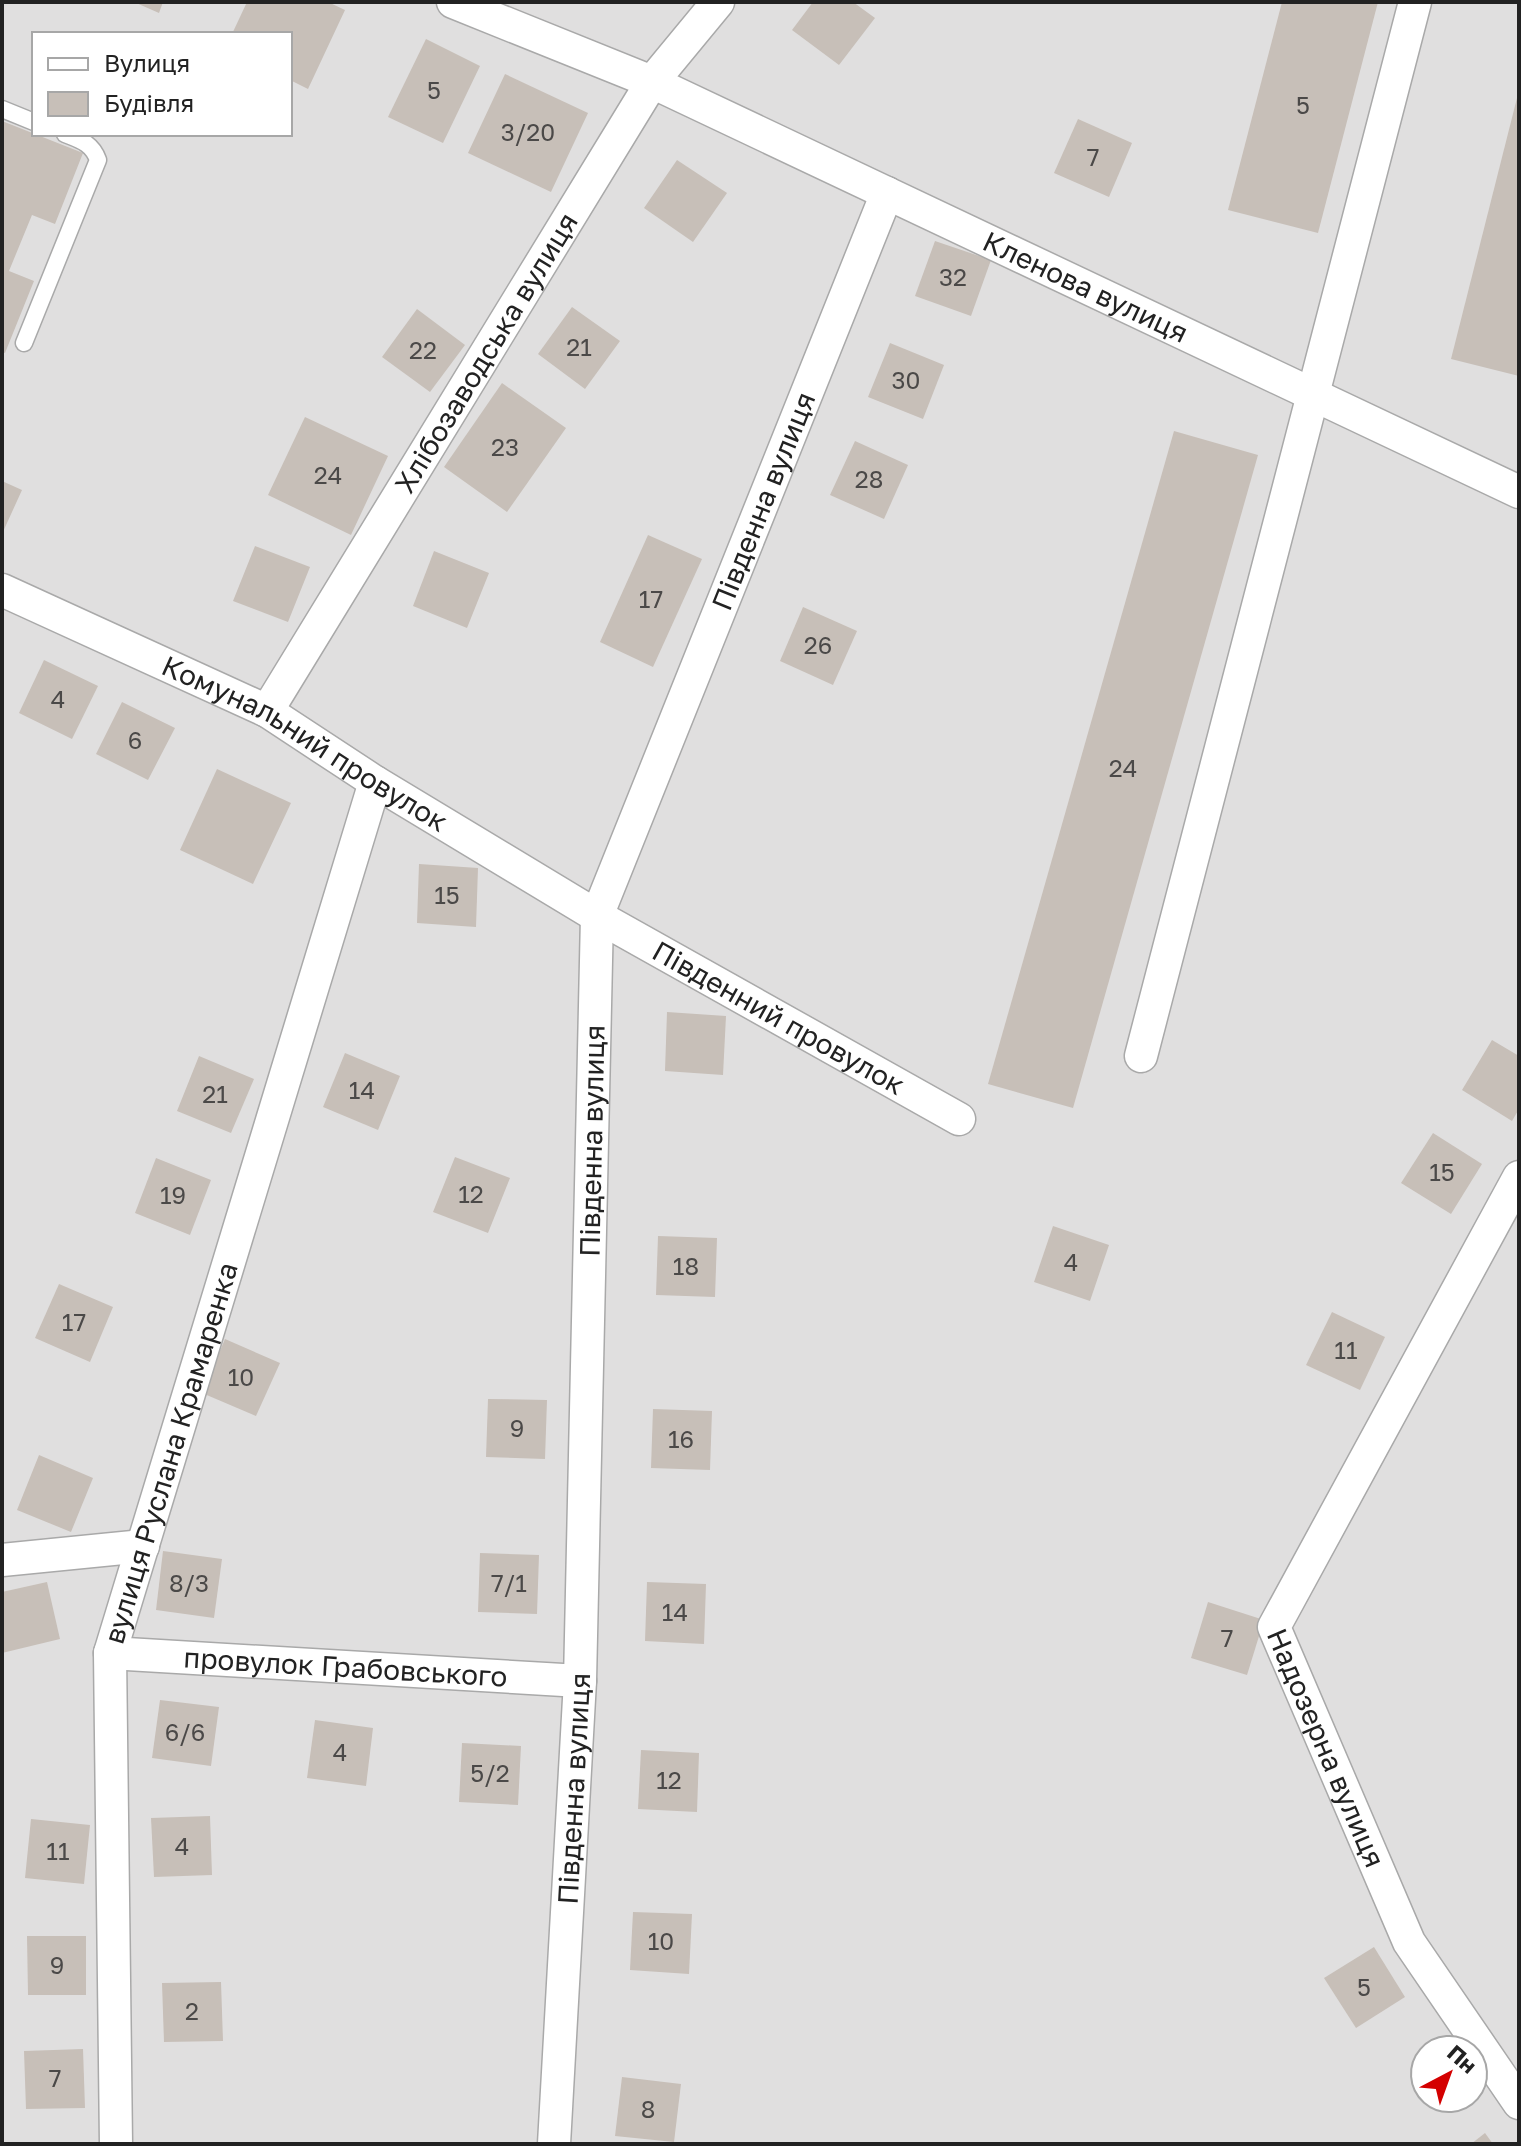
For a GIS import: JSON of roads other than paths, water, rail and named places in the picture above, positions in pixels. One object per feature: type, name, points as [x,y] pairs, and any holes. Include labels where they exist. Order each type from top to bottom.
[{"type":"street","name":"Кленова вулиця","points":[[453,2],[652,82],[1519,492]]},
{"type":"street","name":"Хлібозаводська вулиця","points":[[267,711],[652,82],[718,2]]},
{"type":"street","points":[[1141,1056],[1415,2]]},
{"type":"street","name":"Південна вулиця","points":[[554,2144],[580,1681],[597,916],[887,193]]},
{"type":"street","name":"Комунальний провулок","points":[[2,590],[267,711],[375,782],[597,916]]},
{"type":"street","name":"вулиця Руслана Крамаренка","points":[[116,2144],[110,1653],[375,782]]},
{"type":"street","name":"Південний провулок","points":[[597,916],[959,1119]]},
{"type":"street","name":"Надозерна вулиця","points":[[1519,1177],[1274,1627],[1409,1942],[1519,2103]]},
{"type":"street","points":[[2,1560],[143,1546]]},
{"type":"street","name":"провулок Грабовського","points":[[110,1653],[580,1681]]},
{"type":"lane","points":[[2,109],[32,121]]},
{"type":"lane","points":[[24,343],[98,160],[94,149],[87,143],[70,136]]}]
